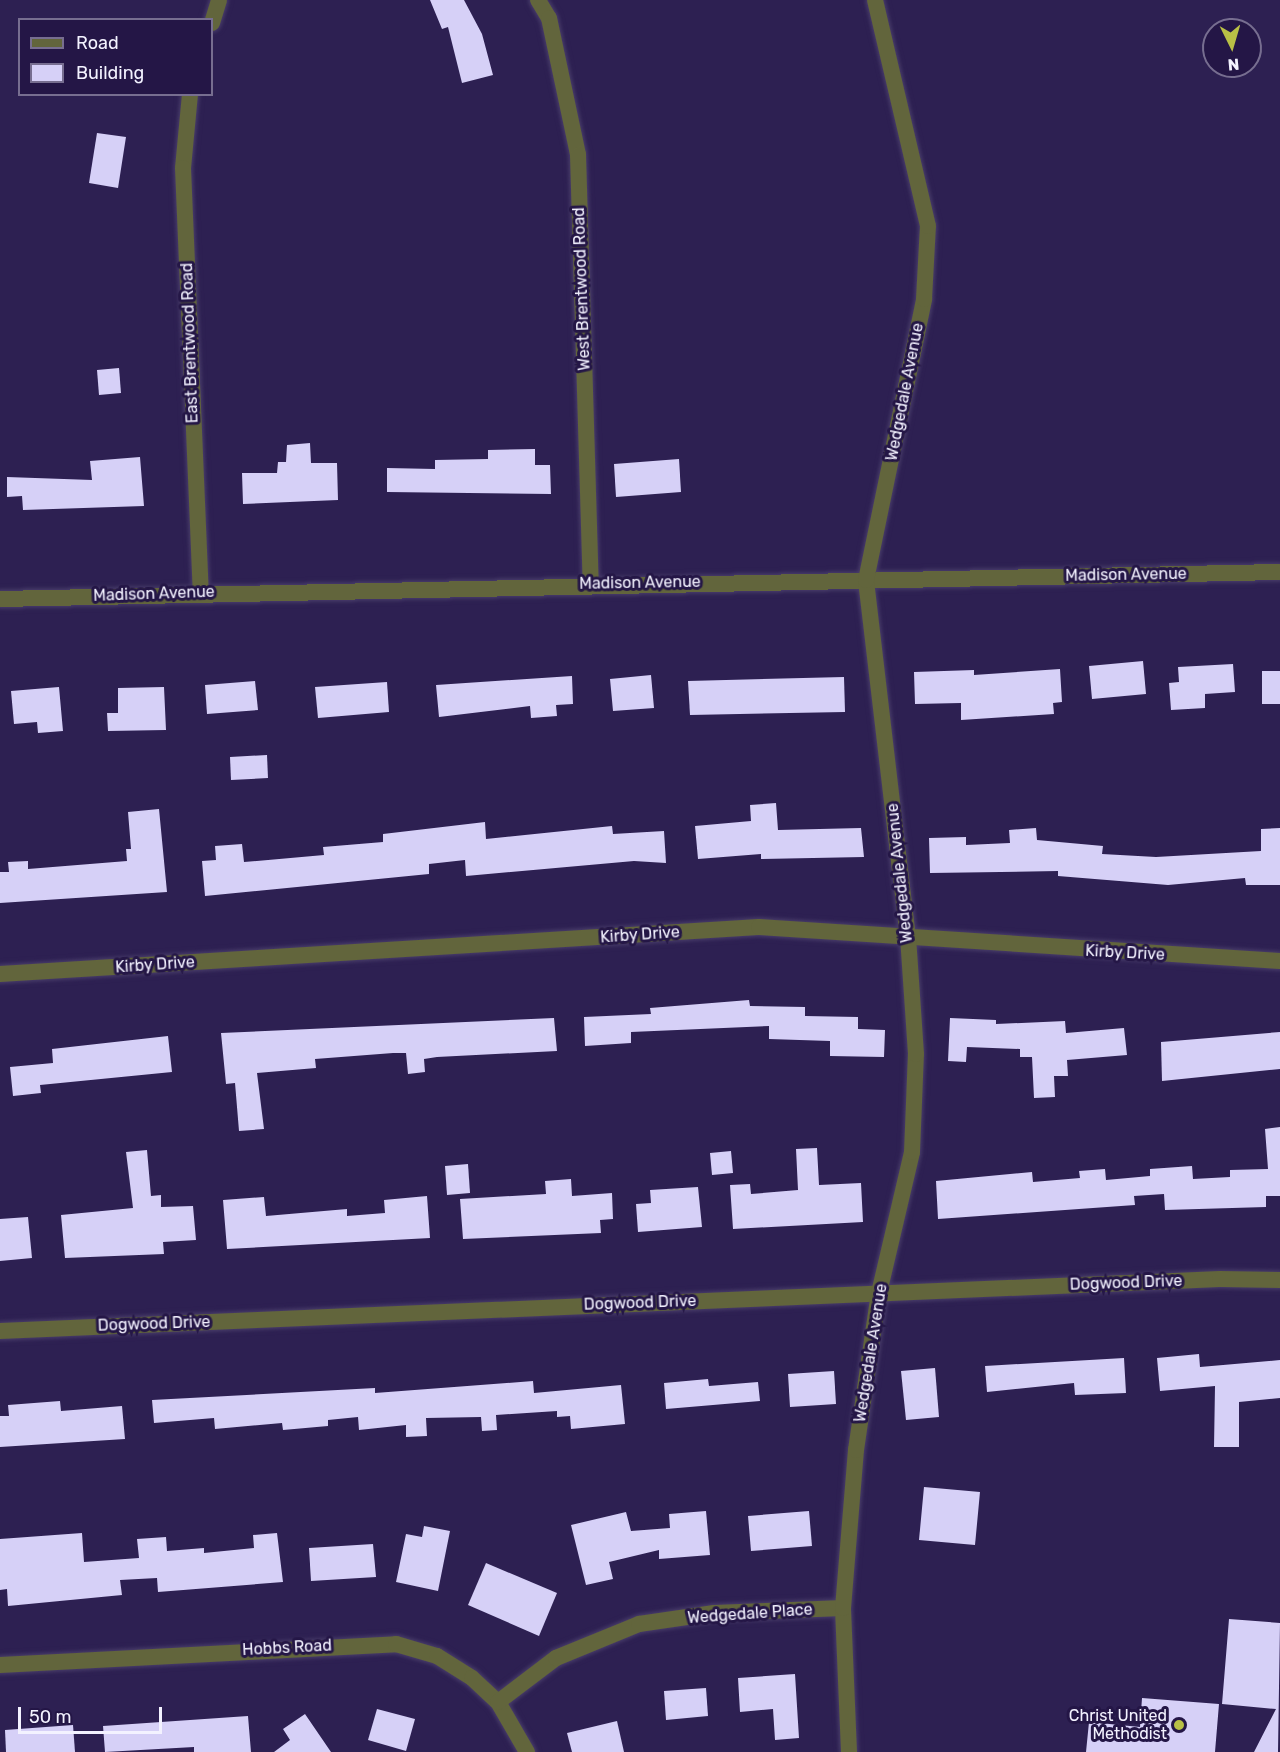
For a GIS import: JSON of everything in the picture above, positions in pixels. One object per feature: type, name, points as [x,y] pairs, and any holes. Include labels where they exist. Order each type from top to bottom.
[{"type":"street","points":[[213,20],[219,0]]},
{"type":"street","name":"West Brentwood Road","points":[[538,0],[549,18],[578,155],[591,584]]},
{"type":"street","name":"Wedgedale Avenue","points":[[849,1752],[843,1608],[856,1450],[879,1293],[912,1152],[916,1054],[908,938],[866,580],[924,299],[928,226],[875,0]]},
{"type":"street","name":"East Brentwood Road","points":[[190,96],[183,168],[201,592]]},
{"type":"street","name":"Madison Avenue","points":[[0,599],[201,592],[1280,572]]},
{"type":"street","name":"Kirby Drive","points":[[0,974],[759,927],[1280,961]]},
{"type":"street","name":"Dogwood Drive","points":[[0,1331],[879,1293],[1280,1280]]},
{"type":"street","name":"Wedgedale Place","points":[[498,1702],[556,1658],[639,1624],[714,1613],[843,1608]]},
{"type":"street","name":"Hobbs Road","points":[[0,1665],[396,1644],[437,1656],[472,1678],[498,1702],[527,1752]]},
{"type":"building","points":[[430,0],[464,0],[482,34],[493,75],[462,83],[448,27],[442,29]]},
{"type":"building","points":[[97,133],[126,137],[118,188],[89,183]]},
{"type":"building","points":[[119,368],[121,393],[99,395],[97,370]]},
{"type":"building","points":[[310,443],[311,463],[337,463],[338,500],[243,504],[242,473],[277,473],[278,462],[286,462],[287,445]]},
{"type":"building","points":[[535,449],[535,465],[550,465],[551,494],[387,492],[387,468],[435,469],[435,460],[488,459],[488,450]]},
{"type":"building","points":[[140,457],[144,506],[23,510],[22,496],[7,497],[7,477],[92,480],[90,461]]},
{"type":"building","points":[[679,459],[681,492],[616,497],[614,464]]},
{"type":"building","points":[[1143,661],[1146,694],[1092,699],[1089,666]]},
{"type":"building","points":[[1233,664],[1235,692],[1205,694],[1205,708],[1171,710],[1169,683],[1179,682],[1178,667]]},
{"type":"building","points":[[1060,669],[1062,702],[1053,703],[1054,714],[961,720],[961,703],[915,704],[914,672],[974,670],[974,675]]},
{"type":"building","points":[[1262,671],[1280,671],[1280,704],[1262,704]]},
{"type":"building","points":[[651,675],[654,708],[613,711],[610,679]]},
{"type":"building","points":[[572,676],[573,704],[556,705],[557,716],[531,718],[530,706],[439,717],[436,685]]},
{"type":"building","points":[[844,677],[845,712],[690,715],[688,681]]},
{"type":"building","points":[[255,681],[258,710],[207,714],[205,685]]},
{"type":"building","points":[[387,682],[389,712],[318,718],[315,687]]},
{"type":"building","points":[[59,687],[63,731],[38,733],[37,722],[14,724],[11,691]]},
{"type":"building","points":[[164,687],[166,730],[108,731],[107,713],[118,713],[118,688]]},
{"type":"building","points":[[267,755],[268,778],[231,780],[230,757]]},
{"type":"building","points":[[776,803],[778,830],[861,828],[864,857],[761,859],[761,854],[698,859],[695,826],[751,821],[750,805]]},
{"type":"building","points":[[159,809],[167,892],[0,903],[0,872],[9,872],[8,862],[28,861],[28,869],[127,861],[126,849],[131,849],[128,812]]},
{"type":"building","points":[[485,822],[486,839],[612,826],[613,834],[664,831],[666,863],[634,861],[466,876],[465,860],[429,864],[429,874],[205,896],[202,861],[216,860],[215,846],[242,844],[244,862],[324,855],[323,847],[383,842],[383,834]]},
{"type":"building","points":[[1036,828],[1037,840],[1103,846],[1102,854],[1156,857],[1261,851],[1261,829],[1280,828],[1280,885],[1246,885],[1245,878],[1168,885],[1058,876],[1058,871],[930,873],[929,838],[966,837],[966,845],[1010,843],[1009,830]]},
{"type":"building","points":[[749,1000],[750,1006],[805,1007],[805,1016],[858,1017],[858,1029],[885,1030],[884,1057],[830,1056],[830,1041],[769,1039],[769,1026],[631,1032],[631,1043],[585,1046],[584,1017],[651,1014],[650,1008]]},
{"type":"building","points":[[554,1018],[557,1051],[424,1059],[425,1072],[408,1074],[406,1053],[315,1059],[316,1068],[257,1073],[264,1129],[239,1131],[235,1083],[226,1084],[221,1033]]},
{"type":"building","points":[[950,1018],[996,1020],[996,1024],[1065,1021],[1066,1033],[1124,1028],[1127,1055],[1067,1060],[1068,1076],[1054,1076],[1055,1097],[1034,1098],[1032,1057],[1020,1057],[1020,1049],[967,1047],[966,1062],[948,1061]]},
{"type":"building","points":[[1280,1032],[1280,1069],[1162,1081],[1161,1042]]},
{"type":"building","points":[[168,1036],[172,1072],[40,1085],[41,1093],[13,1096],[10,1067],[53,1063],[52,1049]]},
{"type":"building","points":[[1280,1127],[1280,1196],[1266,1196],[1266,1207],[1165,1210],[1164,1194],[1134,1196],[1135,1205],[938,1219],[936,1181],[1032,1172],[1033,1182],[1080,1178],[1079,1171],[1105,1169],[1106,1180],[1150,1176],[1150,1169],[1192,1166],[1193,1179],[1230,1177],[1230,1170],[1268,1169],[1265,1129]]},
{"type":"building","points":[[817,1148],[819,1185],[861,1183],[863,1222],[733,1229],[730,1185],[750,1184],[751,1194],[798,1190],[796,1149]]},
{"type":"building","points":[[147,1150],[151,1196],[161,1195],[161,1207],[193,1206],[196,1240],[163,1242],[164,1254],[65,1258],[61,1215],[133,1208],[126,1152]]},
{"type":"building","points":[[731,1151],[733,1173],[712,1175],[710,1153]]},
{"type":"building","points":[[468,1164],[470,1193],[447,1195],[445,1166]]},
{"type":"building","points":[[571,1179],[572,1196],[612,1193],[613,1219],[600,1220],[601,1233],[463,1239],[460,1199],[546,1194],[545,1181]]},
{"type":"building","points":[[698,1187],[702,1227],[638,1232],[636,1204],[651,1203],[650,1190]]},
{"type":"building","points":[[427,1196],[430,1238],[227,1249],[223,1200],[264,1197],[266,1216],[347,1209],[347,1216],[385,1213],[384,1200]]},
{"type":"building","points":[[28,1217],[32,1258],[0,1261],[0,1219]]},
{"type":"building","points":[[1199,1354],[1200,1367],[1280,1360],[1280,1398],[1239,1402],[1239,1447],[1214,1447],[1215,1386],[1160,1391],[1157,1358]]},
{"type":"building","points":[[1124,1358],[1126,1393],[1075,1395],[1074,1383],[987,1392],[985,1366]]},
{"type":"building","points":[[935,1368],[939,1417],[906,1420],[901,1371]]},
{"type":"building","points":[[834,1371],[836,1404],[790,1407],[788,1374]]},
{"type":"building","points":[[708,1379],[709,1386],[758,1382],[760,1401],[666,1409],[664,1383]]},
{"type":"building","points":[[533,1381],[534,1393],[621,1385],[625,1424],[571,1429],[570,1416],[557,1417],[557,1411],[496,1415],[497,1430],[482,1431],[481,1417],[426,1418],[427,1436],[406,1437],[406,1425],[359,1430],[358,1417],[328,1420],[328,1426],[283,1430],[282,1423],[215,1429],[214,1418],[154,1423],[152,1400],[375,1388],[375,1393]]},
{"type":"building","points":[[60,1401],[61,1411],[122,1406],[125,1439],[0,1447],[0,1416],[9,1416],[8,1405]]},
{"type":"building","points":[[924,1487],[980,1492],[975,1545],[919,1540]]},
{"type":"building","points":[[706,1511],[710,1555],[659,1559],[659,1550],[609,1562],[613,1579],[586,1585],[571,1525],[626,1512],[631,1531],[670,1528],[669,1514]]},
{"type":"building","points":[[809,1511],[812,1546],[751,1551],[748,1516]]},
{"type":"building","points":[[424,1526],[450,1531],[438,1591],[396,1582],[406,1534],[422,1537]]},
{"type":"building","points":[[82,1533],[84,1562],[139,1558],[137,1539],[166,1537],[167,1551],[204,1548],[204,1553],[254,1548],[253,1535],[277,1533],[283,1582],[158,1592],[157,1578],[120,1580],[122,1595],[8,1606],[7,1589],[0,1590],[0,1539]]},
{"type":"building","points":[[373,1544],[376,1577],[311,1581],[309,1548]]},
{"type":"building","points":[[486,1563],[557,1593],[539,1636],[468,1605]]},
{"type":"building","points":[[1229,1619],[1280,1623],[1278,1752],[1254,1752],[1276,1709],[1222,1704]]},
{"type":"building","points":[[795,1674],[799,1738],[775,1740],[773,1709],[740,1712],[738,1678]]},
{"type":"building","points":[[706,1688],[708,1716],[666,1720],[664,1691]]},
{"type":"building","name":"Christ United Methodist","points":[[1142,1698],[1219,1704],[1215,1752],[1086,1752],[1089,1722],[1140,1727]]},
{"type":"building","points":[[377,1709],[415,1719],[406,1751],[368,1740]]},
{"type":"building","points":[[305,1714],[331,1752],[274,1752],[290,1740],[283,1729]]},
{"type":"building","points":[[248,1716],[251,1752],[194,1752],[194,1747],[105,1752],[103,1726]]},
{"type":"building","points":[[617,1721],[624,1752],[572,1752],[567,1733]]},
{"type":"building","points":[[73,1725],[75,1752],[6,1752],[5,1730]]},
{"type":"place","name":"Christ United Methodist","points":[[1179,1725]]}]
